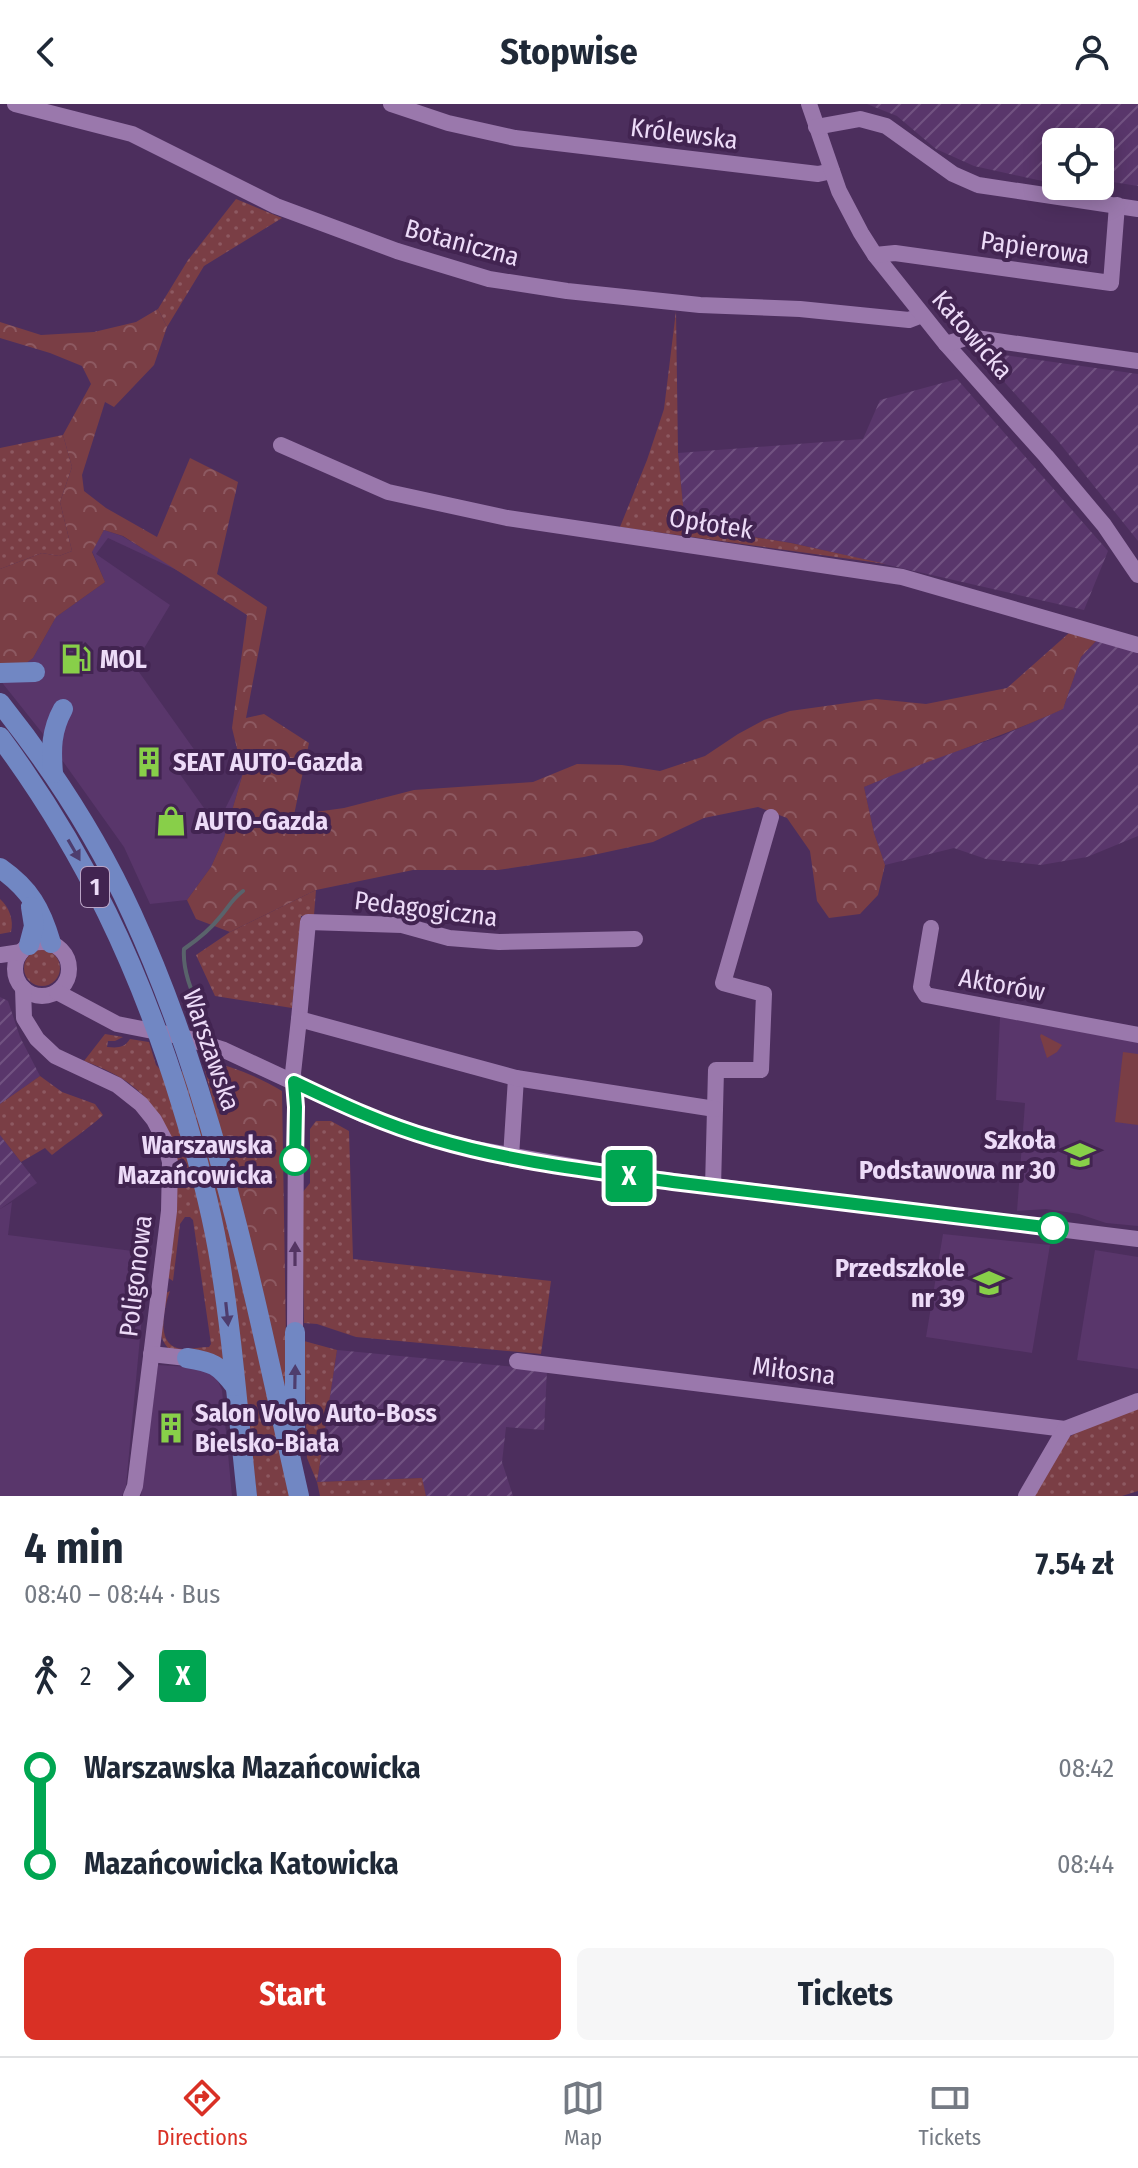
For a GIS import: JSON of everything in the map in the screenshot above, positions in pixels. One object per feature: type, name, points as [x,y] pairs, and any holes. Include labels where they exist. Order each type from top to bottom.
[{"type":"main road","points":[[0,673],[35,672]]},
{"type":"main road","name":"Warszawska","points":[[0,703],[54,777],[91,837],[131,910],[166,998],[194,1075],[229,1196],[297,1487]]},
{"type":"main road","points":[[54,777],[51,745],[63,709]]},
{"type":"main road","name":"Warszawska","points":[[0,737],[33,784],[96,889],[117,931],[172,1074],[197,1155],[217,1247],[226,1300],[247,1496]]},
{"type":"main road","points":[[0,761],[33,784]]},
{"type":"main road","points":[[0,868],[39,908],[51,943]]},
{"type":"main road","points":[[25,892],[34,919],[25,948]]},
{"type":"main road","points":[[295,1332],[297,1487]]},
{"type":"main road","points":[[187,1358],[211,1362],[223,1370],[235,1386]]},
{"type":"street","name":"Botaniczna","points":[[15,104],[132,134],[276,206],[397,251],[489,279],[700,305],[800,309],[909,320],[922,315]]},
{"type":"street","name":"Królewska","points":[[391,104],[435,119],[515,138],[818,174],[832,171]]},
{"type":"street","name":"Katowicka","points":[[809,104],[832,171],[861,233],[875,255],[946,344],[1079,495],[1122,549],[1138,575]]},
{"type":"street","points":[[816,127],[860,119],[886,126],[953,174],[978,185],[1138,209]]},
{"type":"street","name":"Papierowa","points":[[875,255],[895,253],[1111,283],[1117,205]]},
{"type":"street","points":[[946,344],[969,337],[1138,361]]},
{"type":"street","name":"Opłotek","points":[[281,445],[388,492],[507,518],[902,577],[1138,645]]},
{"type":"street","points":[[713,1187],[716,1070],[761,1070],[764,994],[723,983],[771,817]]},
{"type":"street","name":"Pedagogiczna","points":[[295,1332],[294,1082],[308,922],[402,925],[449,938],[499,942],[635,939]]},
{"type":"street","name":"Aktorów","points":[[931,928],[921,987],[926,995],[1138,1035]]},
{"type":"street","points":[[0,955],[36,942],[51,943],[65,953],[70,970],[68,978],[36,1006],[32,1032]]},
{"type":"street","points":[[25,948],[17,959],[13,977],[24,1018],[32,1032]]},
{"type":"street","points":[[13,977],[33,995],[50,994],[127,1027],[183,1037],[224,1050],[364,1115],[437,1140],[511,1157],[713,1187],[1138,1239]]},
{"type":"street","points":[[68,978],[96,1013]]},
{"type":"street","points":[[299,1019],[516,1078],[715,1109]]},
{"type":"street","name":"Poligonowa","points":[[32,1032],[55,1056],[106,1079],[141,1104],[164,1139],[170,1162],[169,1211],[135,1486],[131,1496]]},
{"type":"street","points":[[511,1157],[516,1078]]},
{"type":"street","name":"Poligonowa","points":[[151,1354],[187,1358]]},
{"type":"street","name":"Miłosna","points":[[517,1361],[1065,1429]]},
{"type":"street","points":[[1026,1496],[1065,1429],[1138,1401]]},
{"type":"shaded area","points":[[867,104],[1138,104],[1138,186],[1114,182],[1114,128],[1042,128],[1042,181],[974,166],[936,149],[897,116]]},
{"type":"shaded area","points":[[976,351],[1138,374],[1138,541],[1058,441]]},
{"type":"shaded area","points":[[957,379],[1108,551],[1084,610],[792,543],[685,526],[678,453],[863,439],[880,400]]},
{"type":"shaded area","points":[[104,530],[122,536],[183,573],[108,538],[96,554],[170,605],[134,665],[198,755],[177,770],[216,825],[243,773],[224,838],[211,867],[187,900],[150,904],[124,847],[47,739],[0,680],[33,658],[56,617],[105,582],[92,551]]},
{"type":"shaded area","points":[[1096,641],[1138,652],[1138,836],[1087,857],[1041,865],[986,859],[954,848],[885,865],[864,787],[912,766],[999,737],[1063,709],[1081,657]]},
{"type":"shaded area","points":[[0,997],[8,1001],[20,1037],[40,1076],[0,1104]]},
{"type":"shaded area","name":"Szkoła Podstawowa nr 30","points":[[1000,1017],[1138,1042],[1138,1226],[1106,1223],[1079,1214],[1046,1209],[1017,1211],[1025,1103],[996,1100]]},
{"type":"shaded area","points":[[0,1135],[37,1183],[0,1209]]},
{"type":"shaded area","points":[[12,1202],[8,1235],[148,1253],[126,1486],[122,1496],[0,1496],[0,1209]]},
{"type":"shaded area","name":"Przedszkole nr 39","points":[[943,1234],[1050,1245],[1032,1353],[926,1337]]},
{"type":"shaded area","points":[[1095,1250],[1138,1257],[1138,1369],[1077,1360]]},
{"type":"shaded area","points":[[337,1350],[547,1370],[544,1430],[506,1427],[502,1462],[513,1496],[426,1496],[421,1478],[317,1482]]},
{"type":"shaded area","points":[[158,1365],[191,1367],[215,1375],[222,1390],[232,1496],[141,1496]]},
{"type":"green space","points":[[236,199],[282,218],[204,266],[167,327],[158,309],[188,260]]},
{"type":"green space","points":[[158,309],[167,327],[154,365],[114,407],[105,402],[82,475],[84,491],[106,508],[157,537],[190,458],[238,482],[217,574],[267,607],[246,718],[264,714],[309,743],[294,815],[344,808],[414,790],[533,782],[577,764],[622,765],[660,771],[705,756],[764,720],[790,711],[876,699],[926,704],[1007,688],[1069,633],[1096,641],[1081,657],[1063,709],[864,787],[885,865],[878,895],[860,914],[829,918],[817,901],[810,851],[787,818],[758,807],[704,818],[653,842],[584,857],[498,870],[413,870],[316,890],[230,932],[196,919],[187,900],[211,867],[224,838],[243,773],[232,728],[247,615],[123,536],[104,530],[92,552],[105,582],[56,617],[33,658],[18,669],[0,668],[0,569],[42,553],[59,556],[72,551],[60,502],[72,467],[63,435],[91,384],[82,366],[0,338],[0,322],[41,335],[94,332],[136,322]]},
{"type":"green space","points":[[676,311],[678,453],[685,526],[791,543],[886,564],[620,527],[664,409]]},
{"type":"green space","points":[[63,435],[72,467],[60,502],[72,551],[59,556],[42,553],[0,569],[0,448]]},
{"type":"green space","points":[[316,890],[314,915],[301,916],[292,1008],[215,996],[196,955],[230,932]]},
{"type":"green space","points":[[0,899],[12,923],[11,932],[0,934]]},
{"type":"green space","points":[[42,950],[54,956],[60,968],[54,980],[42,986],[30,980],[24,968],[30,956]]},
{"type":"green space","points":[[105,1034],[123,1037],[108,1041],[107,1047],[120,1047],[130,1039],[149,1042],[156,1065],[162,1071],[203,1209],[225,1362],[169,1349],[164,1343],[160,1323],[164,1294],[170,1291],[163,1322],[170,1344],[184,1349],[209,1347],[211,1344],[193,1220],[185,1217],[180,1224],[173,1281],[167,1277],[168,1133],[153,1107],[135,1088],[112,1073],[84,1061]]},
{"type":"green space","points":[[1040,1036],[1062,1045],[1047,1058]]},
{"type":"green space","points":[[1123,1052],[1138,1054],[1138,1125],[1115,1122]]},
{"type":"green space","points":[[202,1059],[244,1072],[282,1091],[287,1402],[252,1255]]},
{"type":"green space","points":[[180,1071],[186,1072],[221,1195],[291,1496],[257,1496],[232,1293]]},
{"type":"green space","points":[[40,1076],[62,1092],[95,1104],[103,1115],[52,1155],[45,1148],[21,1162],[0,1135],[0,1104]]},
{"type":"green space","points":[[316,1121],[331,1121],[349,1131],[353,1259],[551,1281],[541,1354],[356,1337],[317,1324],[304,1323],[302,1193],[310,1183],[310,1129]]},
{"type":"green space","points":[[304,1341],[337,1350],[317,1482],[307,1458]]},
{"type":"green space","points":[[1138,1408],[1138,1491],[1122,1496],[1034,1496],[1066,1439]]},
{"type":"green space","points":[[422,1478],[426,1496],[320,1496],[317,1482]]},
{"type":"waterway","points":[[207,1027],[188,979],[184,949],[212,926],[243,891]]},
{"type":"bus line","name":"X","points":[[295,1160],[294,1082],[401,1129],[511,1157],[713,1187],[1053,1228]]},
{"type":"place","name":"MOL","points":[[76,659]]},
{"type":"place","name":"SEAT AUTO-Gazda","points":[[149,762]]},
{"type":"place","name":"AUTO-Gazda","points":[[171,821]]},
{"type":"place","name":"Szkoła Podstawowa nr 30","points":[[1080,1155]]},
{"type":"place","name":"Warszawska Mazańcowicka","points":[[295,1160]]},
{"type":"place","name":"Przedszkole nr 39","points":[[989,1283]]},
{"type":"place","name":"Salon Volvo Auto-Boss Bielsko-Biała","points":[[171,1428]]}]
